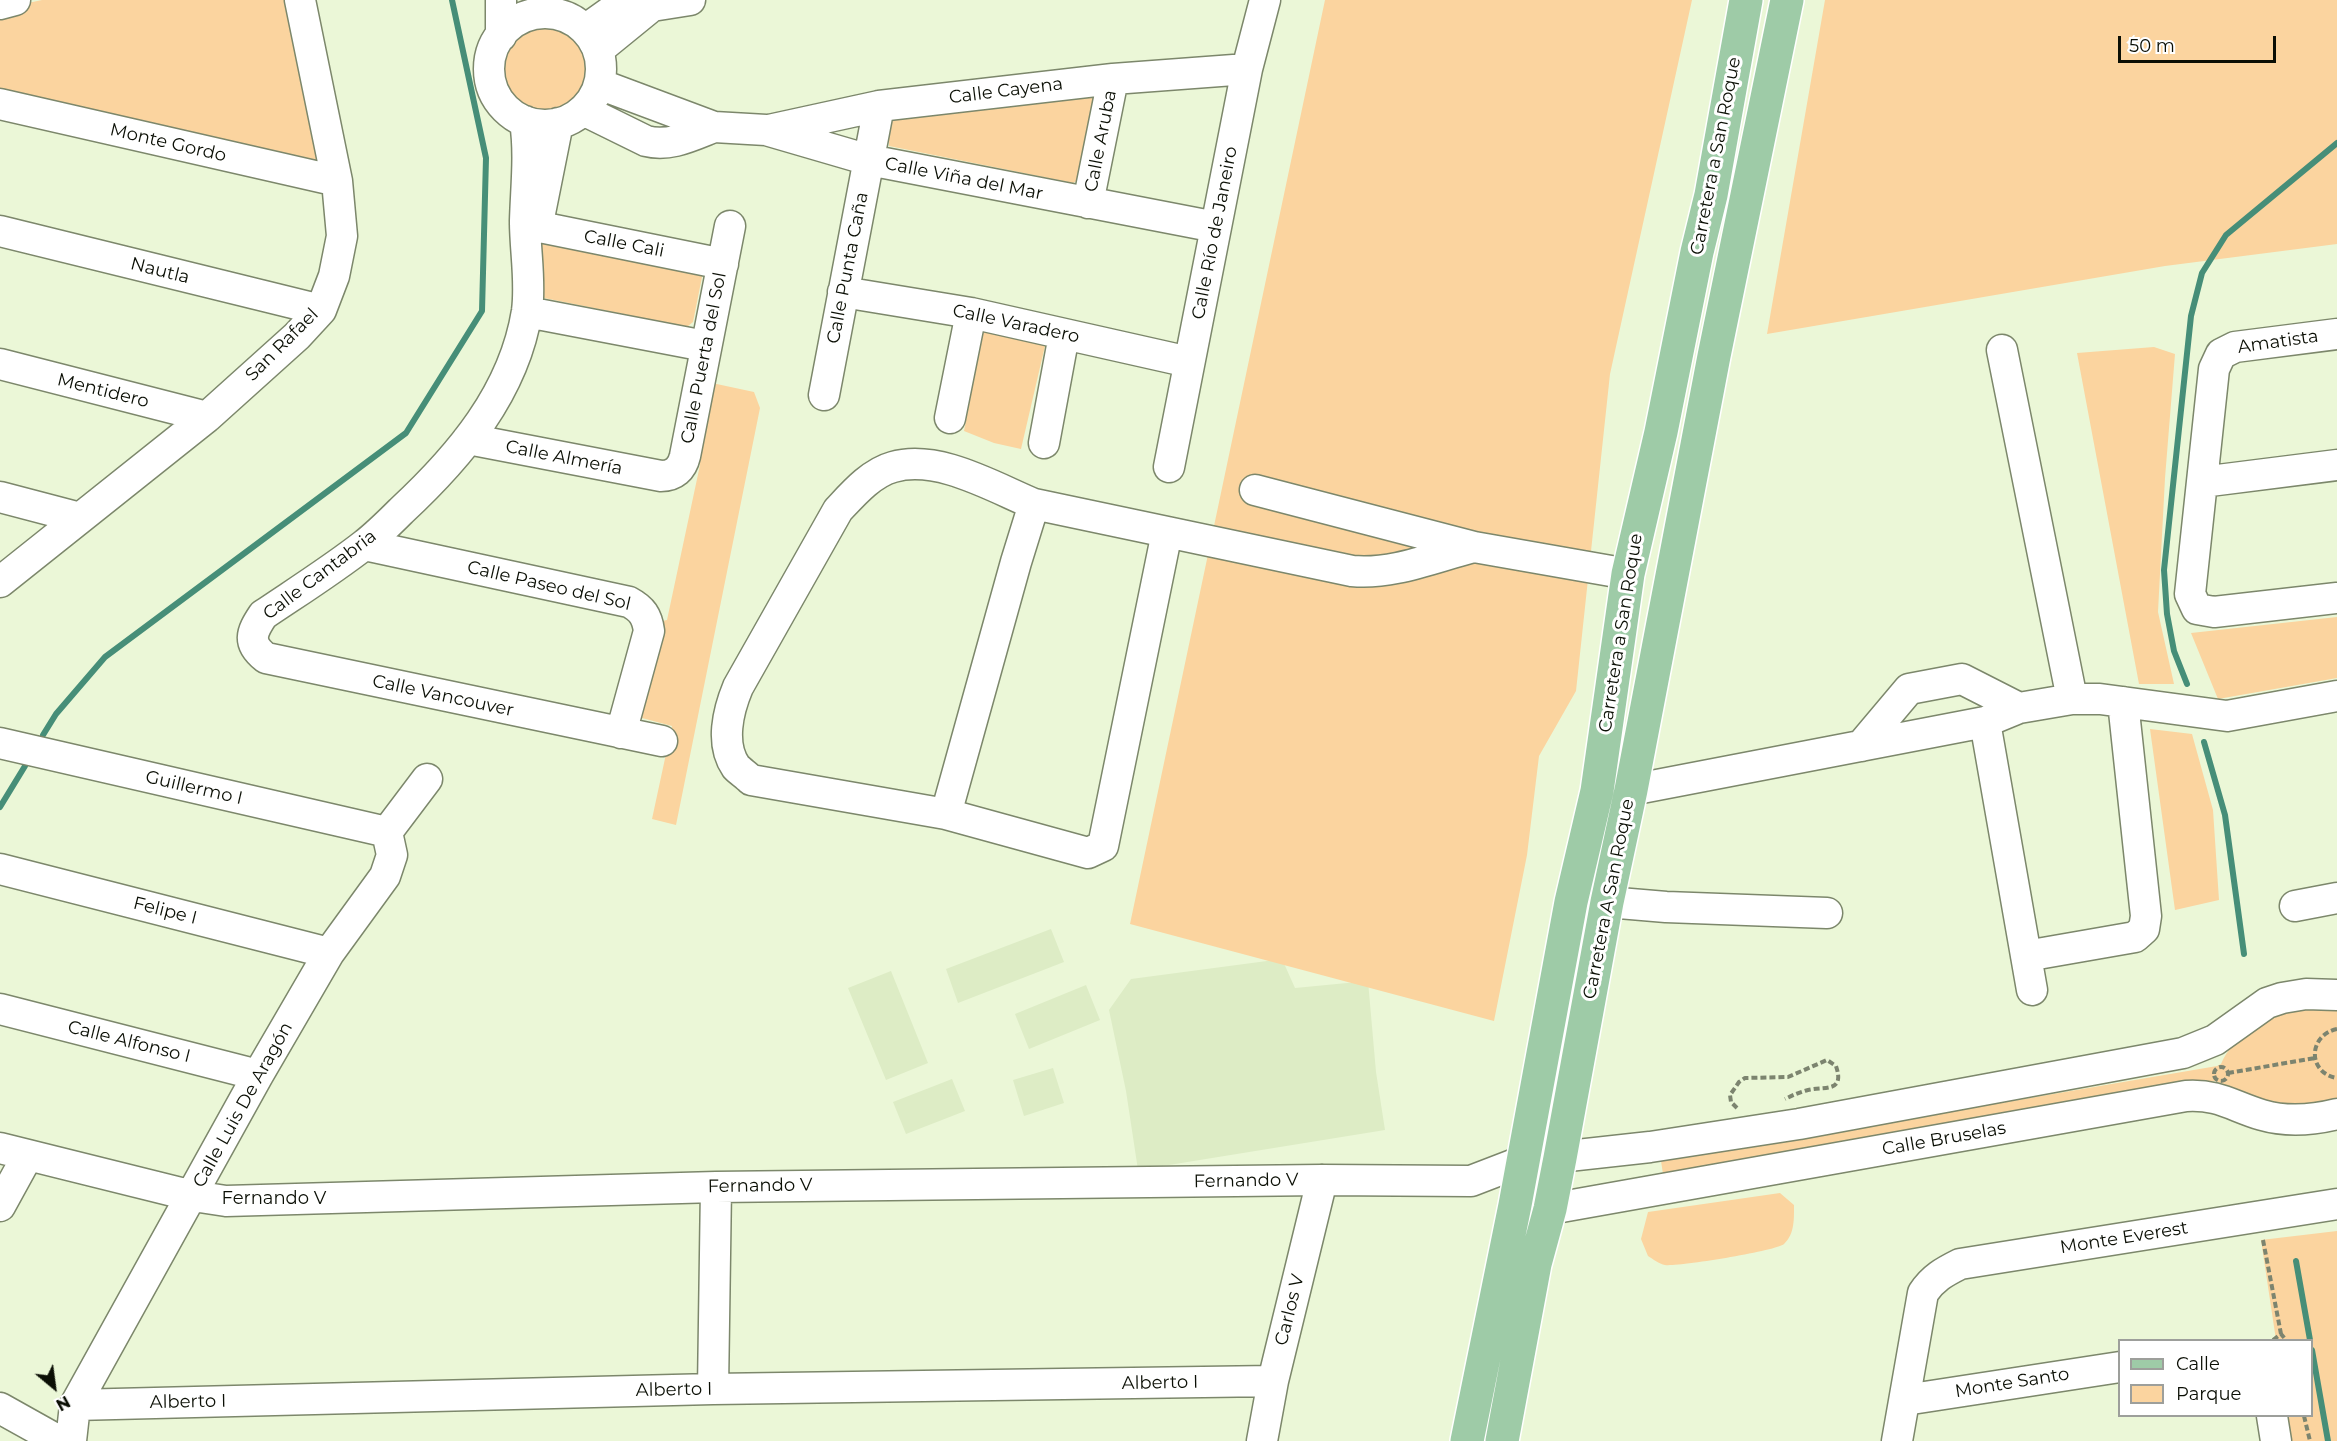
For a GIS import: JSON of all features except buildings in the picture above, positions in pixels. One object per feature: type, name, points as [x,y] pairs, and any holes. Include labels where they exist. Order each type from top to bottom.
[{"type":"main road","name":"Carretera a San Roque","points":[[1523,1161],[1571,902],[1596,791],[1628,574],[1661,432],[1697,252],[1711,195],[1746,0]]},
{"type":"main road","name":"Carretera A San Roque","points":[[1502,1441],[1535,1264],[1550,1209],[1560,1158],[1607,902],[1631,790],[1714,356],[1787,0]]},
{"type":"main road","points":[[1653,669],[1646,650],[1641,593],[1634,579],[1628,574],[1651,560],[1660,547],[1674,514],[1689,494]]},
{"type":"main road","points":[[1467,1441],[1523,1161]]},
{"type":"street","points":[[0,4],[15,0]]},
{"type":"street","name":"San Rafael","points":[[0,582],[207,417],[297,336],[321,310],[334,276],[342,236],[337,181],[300,0]]},
{"type":"street","points":[[501,0],[501,36]]},
{"type":"street","points":[[592,40],[641,2],[690,0]]},
{"type":"street","name":"Calle Río de Janeiro","points":[[1169,467],[1247,69],[1264,0]]},
{"type":"street","points":[[537,7],[575,22],[592,40],[601,73],[599,84],[590,102],[571,117],[547,125],[525,121],[515,116],[499,100],[490,79],[491,56],[501,36],[537,7]]},
{"type":"street","name":"Calle Cayena","points":[[766,130],[879,106],[1113,79],[1247,69]]},
{"type":"street","name":"Calle Aruba","points":[[1088,203],[1113,79]]},
{"type":"street","name":"Calle Viña del Mar","points":[[599,84],[714,127],[766,130],[869,160],[1216,227]]},
{"type":"street","name":"Monte Gordo","points":[[0,104],[337,181]]},
{"type":"street","name":"Calle Punta Caña","points":[[824,396],[879,106]]},
{"type":"street","name":"Calle Cantabria","points":[[530,232],[571,117]]},
{"type":"street","name":"Calle Viña del Mar","points":[[571,117],[656,143],[668,143],[714,127]]},
{"type":"street","name":"Calle Cantabria","points":[[266,658],[256,650],[252,640],[254,628],[263,615],[365,545],[442,473],[468,439],[508,376],[517,351],[529,286],[528,149],[525,121]]},
{"type":"street","name":"Calle Puerta del Sol","points":[[661,476],[669,476],[683,465],[730,226]]},
{"type":"street","name":"Nautla","points":[[0,231],[321,310]]},
{"type":"street","name":"Calle Cali","points":[[530,232],[723,264]]},
{"type":"street","name":"Calle Varadero","points":[[843,292],[971,313],[1189,362]]},
{"type":"street","points":[[526,312],[705,346]]},
{"type":"street","points":[[950,418],[971,313]]},
{"type":"street","name":"Amatista","points":[[2202,482],[2214,369],[2221,354],[2235,347],[2337,334]]},
{"type":"street","points":[[1044,443],[1064,335]]},
{"type":"street","points":[[2002,350],[2072,699]]},
{"type":"street","name":"Mentidero","points":[[0,364],[207,417]]},
{"type":"street","name":"Calle Almería","points":[[468,439],[661,476]]},
{"type":"street","points":[[1167,532],[1103,846],[1089,853],[946,814],[751,780],[736,767],[726,735],[732,702],[750,664],[838,510],[872,478],[891,467],[917,463],[936,465],[1034,504],[1167,532],[1352,571],[1371,573],[1474,547]]},
{"type":"street","points":[[2337,465],[2202,482],[2190,594],[2197,609],[2214,612],[2337,598]]},
{"type":"street","points":[[1255,490],[1474,547],[1628,574]]},
{"type":"street","points":[[0,498],[80,518]]},
{"type":"street","points":[[946,814],[1034,504]]},
{"type":"street","name":"Calle Paseo del Sol","points":[[365,545],[629,602],[640,608],[647,618],[649,631],[621,733]]},
{"type":"street","name":"Calle Vancouver","points":[[266,658],[662,741]]},
{"type":"street","points":[[1861,746],[1909,689],[1962,679],[2019,708]]},
{"type":"street","points":[[1631,790],[1985,722],[2019,708],[2072,699],[2123,702],[2227,716],[2337,696]]},
{"type":"street","points":[[2026,956],[2135,937],[2144,929],[2146,916],[2123,702]]},
{"type":"street","points":[[1985,722],[2032,990]]},
{"type":"street","name":"Guillermo I","points":[[0,743],[387,832]]},
{"type":"street","points":[[387,832],[427,779]]},
{"type":"street","name":"Calle Luis De Aragón","points":[[71,1441],[75,1405],[193,1196],[258,1075],[329,953],[385,876],[392,855],[387,832]]},
{"type":"street","name":"Felipe I","points":[[0,869],[329,953]]},
{"type":"street","points":[[2295,906],[2337,898]]},
{"type":"street","points":[[1607,902],[1827,914]]},
{"type":"street","points":[[1560,1158],[1799,1124],[2183,1053],[2215,1040],[2267,1003],[2306,994],[2337,995]]},
{"type":"street","name":"Calle Alfonso I","points":[[0,1009],[258,1075]]},
{"type":"street","name":"Calle Bruselas","points":[[1550,1209],[2186,1096],[2214,1097],[2264,1116],[2285,1120],[2337,1114]]},
{"type":"street","name":"Fernando V","points":[[0,1148],[193,1196],[251,1202],[716,1187],[1471,1180],[1523,1161],[1560,1158]]},
{"type":"street","points":[[1600,1153],[1605,1199]]},
{"type":"street","points":[[0,1206],[28,1155]]},
{"type":"street","name":"Carlos V","points":[[1262,1441],[1273,1381],[1322,1180]]},
{"type":"street","points":[[713,1389],[716,1187]]},
{"type":"street","name":"Monte Everest","points":[[1905,1400],[1923,1293],[1932,1280],[1960,1264],[2337,1204]]},
{"type":"street","name":"Monte Santo","points":[[1905,1400],[2118,1367]]},
{"type":"street","name":"Alberto I","points":[[75,1405],[713,1389],[1273,1381]]},
{"type":"street","points":[[1897,1441],[1905,1400]]},
{"type":"street","points":[[0,1408],[59,1441]]},
{"type":"street","points":[[2272,1417],[2276,1441]]},
{"type":"path","points":[[2337,1029],[2328,1031],[2322,1036],[2314,1050],[2317,1066],[2323,1072],[2337,1078]]},
{"type":"path","points":[[2228,1073],[2315,1058]]},
{"type":"path","points":[[1742,1111],[1731,1102],[1730,1095],[1739,1082],[1745,1078],[1788,1077],[1827,1060],[1836,1066],[1838,1072]]},
{"type":"path","points":[[1777,1102],[1784,1100]]},
{"type":"path","points":[[2258,1217],[2281,1334],[2285,1339]]},
{"type":"path","points":[[2276,1339],[2281,1334]]},
{"type":"path","points":[[2304,1417],[2310,1441]]},
{"type":"shaded area","points":[[1051,929],[1064,962],[958,1003],[946,969]]},
{"type":"shaded area","points":[[1282,959],[1295,988],[1368,981],[1376,1072],[1385,1130],[1138,1170],[1126,1091],[1109,1010],[1131,979]]},
{"type":"shaded area","points":[[891,971],[928,1063],[886,1080],[848,988]]},
{"type":"shaded area","points":[[1086,985],[1100,1020],[1029,1049],[1015,1014]]},
{"type":"shaded area","points":[[1053,1068],[1064,1103],[1024,1116],[1013,1080]]},
{"type":"shaded area","points":[[952,1079],[965,1111],[906,1134],[893,1102]]},
{"type":"green space","points":[[42,0],[287,0],[322,167],[0,94],[0,9]]},
{"type":"green space","points":[[1325,0],[1692,0],[1610,374],[1576,691],[1539,756],[1527,855],[1494,1021],[1130,924]]},
{"type":"green space","points":[[1825,0],[2337,0],[2337,244],[2165,266],[1767,334]]},
{"type":"green space","points":[[543,24],[568,31],[580,43],[587,68],[580,93],[568,105],[543,112],[518,105],[506,93],[499,68],[506,43],[518,31]]},
{"type":"green space","points":[[1098,88],[1082,178],[1073,183],[889,146],[889,120],[900,111]]},
{"type":"green space","points":[[538,238],[703,272],[693,322],[687,327],[544,298],[537,290]]},
{"type":"green space","points":[[983,329],[1048,333],[1021,449],[994,443],[964,431]]},
{"type":"green space","points":[[2154,347],[2175,354],[2165,478],[2158,612],[2174,684],[2139,684],[2077,353]]},
{"type":"green space","points":[[712,383],[754,392],[760,408],[676,825],[652,819],[672,726],[642,718],[658,622],[667,620],[700,465],[696,451]]},
{"type":"green space","points":[[2337,617],[2337,678],[2218,699],[2191,633]]},
{"type":"green space","points":[[2150,729],[2192,734],[2213,810],[2219,900],[2175,910]]},
{"type":"green space","points":[[2337,1007],[2337,1104],[2298,1112],[2228,1091],[2223,1084],[2215,1081],[1663,1174],[1661,1161],[2217,1066],[2221,1064],[2234,1044],[2264,1022],[2299,1010]]},
{"type":"green space","points":[[1780,1193],[1794,1205],[1794,1220],[1788,1240],[1777,1247],[1726,1258],[1665,1265],[1648,1256],[1641,1239],[1648,1212]]},
{"type":"green space","points":[[2337,1231],[2337,1441],[2289,1441],[2285,1417],[2313,1417],[2313,1339],[2276,1339],[2261,1240]]},
{"type":"waterway","points":[[43,735],[56,714],[105,657],[406,433],[482,311],[486,158],[452,0]]},
{"type":"waterway","points":[[2187,684],[2174,651],[2167,614],[2164,570],[2191,316],[2202,273],[2226,235],[2337,143]]},
{"type":"waterway","points":[[2204,742],[2225,815],[2244,954]]},
{"type":"waterway","points":[[0,807],[25,766]]},
{"type":"waterway","points":[[2296,1261],[2310,1339]]},
{"type":"waterway","points":[[2313,1356],[2328,1441]]}]
